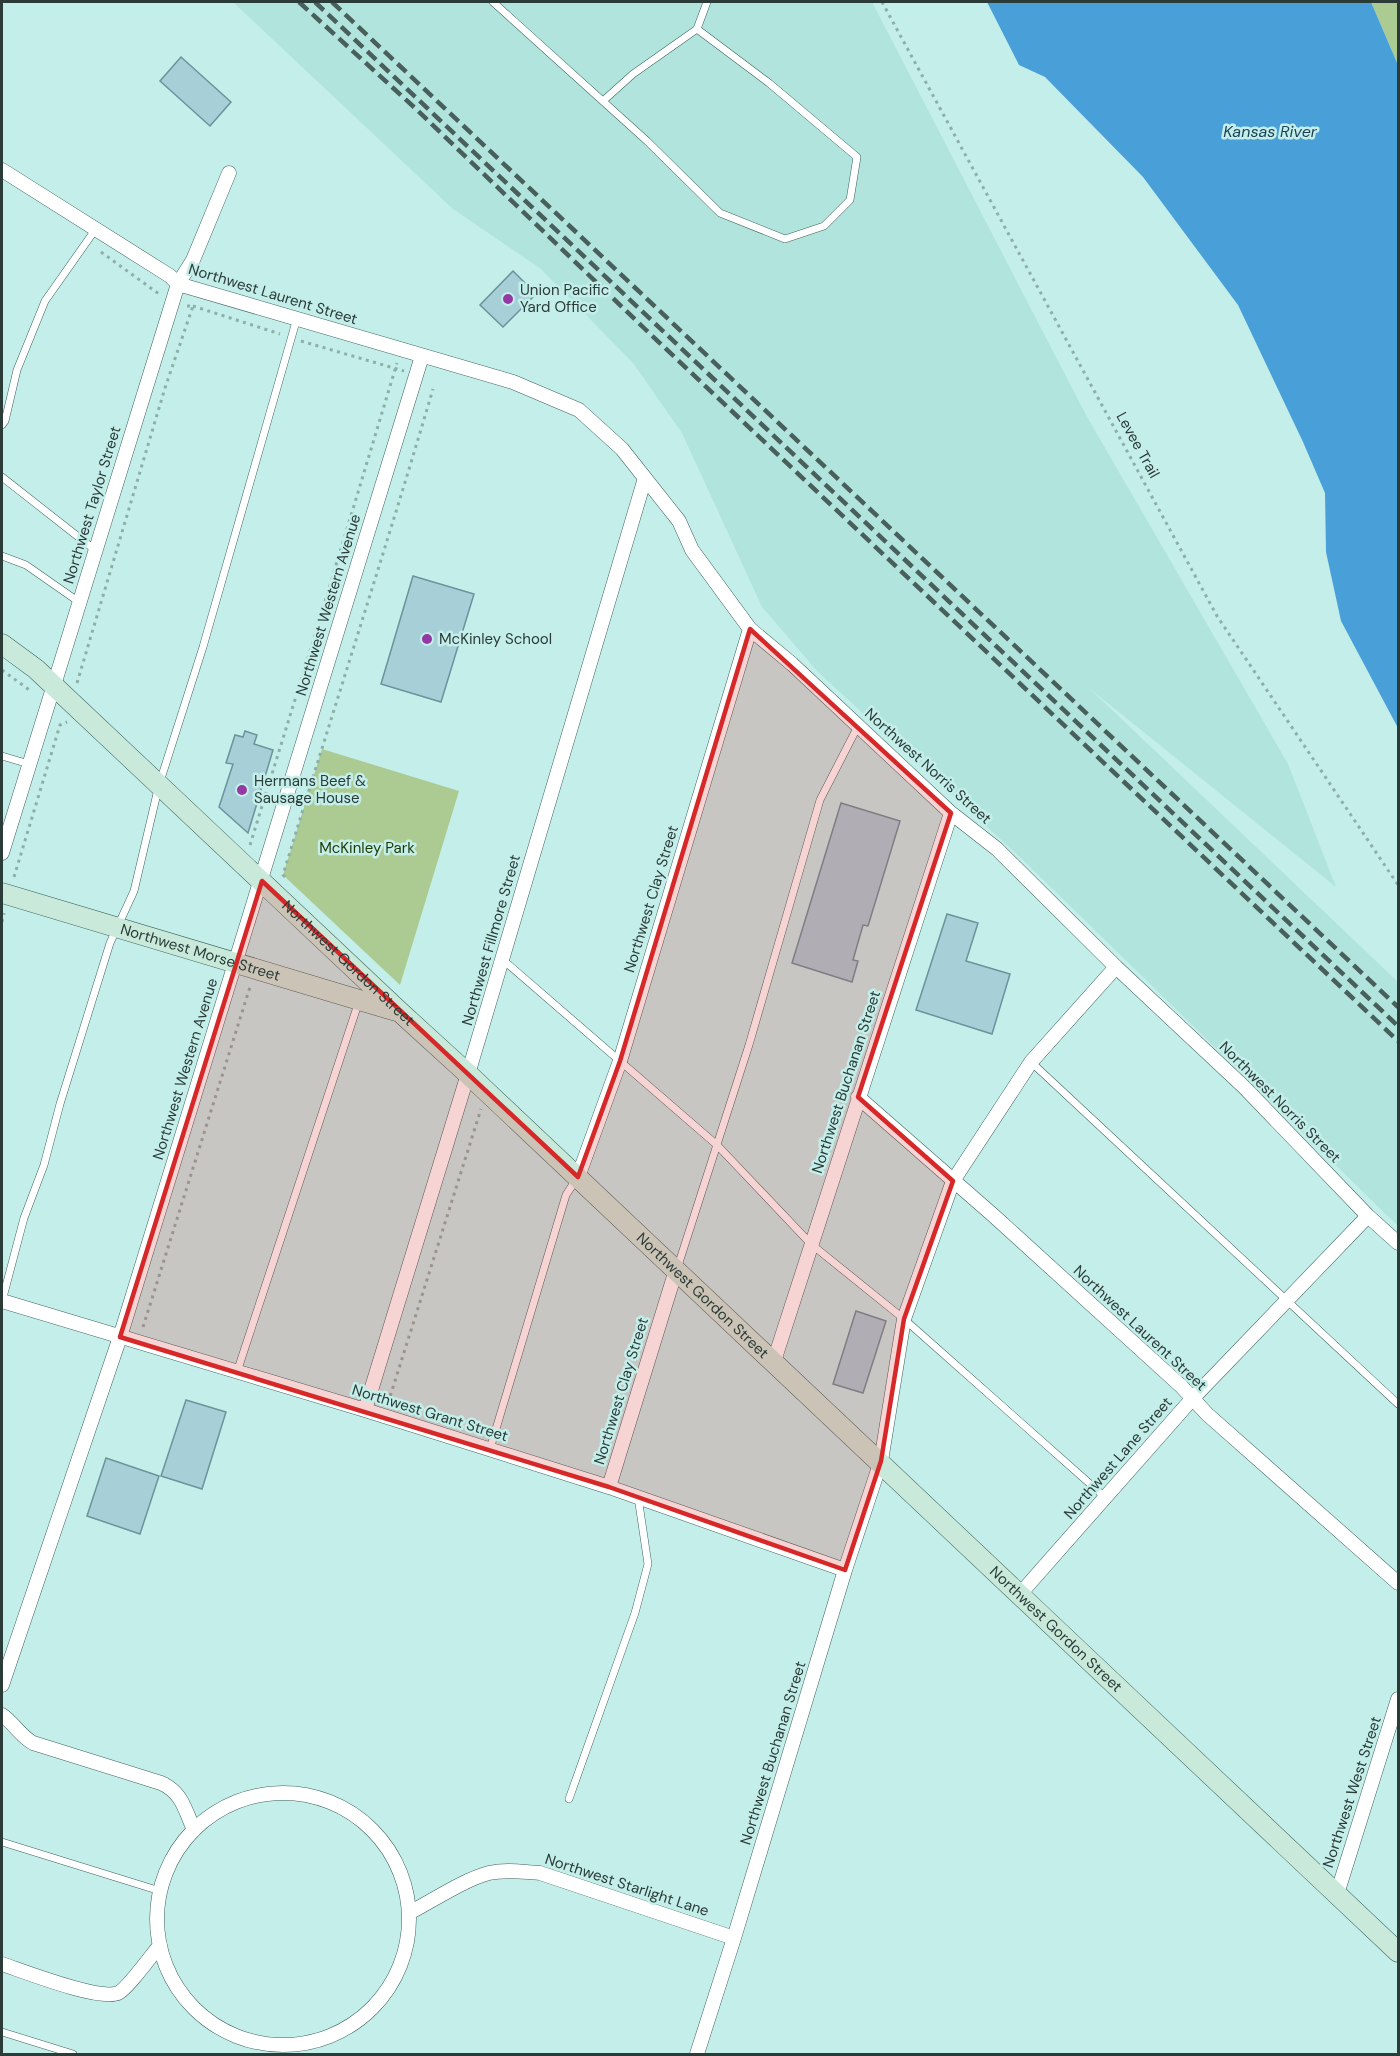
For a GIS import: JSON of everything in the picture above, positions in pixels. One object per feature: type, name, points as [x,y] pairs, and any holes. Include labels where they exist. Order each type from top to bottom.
[{"type":"main road","name":"Northwest Gordon Street","points":[[2,644],[36,669],[881,1461],[1398,1952]]},
{"type":"main road","name":"Northwest Morse Street","points":[[4,903],[117,927],[232,972],[400,1012]]},
{"type":"street","name":"Northwest Laurent Street","points":[[2,170],[170,276],[178,284],[422,356]]},
{"type":"street","name":"Northwest Taylor Street","points":[[2,853],[178,284],[193,260],[229,173]]},
{"type":"street","name":"Northwest Norris Street","points":[[422,356],[513,382],[579,410],[622,449],[679,521],[692,550],[750,629],[792,664],[951,813],[997,849],[1116,967],[1244,1087],[1368,1216],[1398,1243]]},
{"type":"street","name":"Northwest Western Avenue","points":[[2,1685],[120,1336],[422,356]]},
{"type":"street","name":"Northwest Fillmore Street","points":[[365,1410],[468,1074],[645,478]]},
{"type":"street","name":"Northwest Clay Street","points":[[578,1177],[620,1061],[750,629]]},
{"type":"street","name":"Northwest Buchanan Street","points":[[774,1362],[951,813]]},
{"type":"street","name":"Northwest Buchanan Street","points":[[697,2055],[845,1570],[881,1461],[904,1319],[953,1181],[1031,1062],[1116,967]]},
{"type":"street","name":"Northwest Laurent Street","points":[[858,1097],[1398,1583]]},
{"type":"street","name":"Northwest Lane Street","points":[[1020,1594],[1192,1399],[1368,1216]]},
{"type":"street","name":"Northwest Clay Street","points":[[609,1487],[676,1270]]},
{"type":"street","name":"Northwest Grant Street","points":[[2,1301],[490,1449],[609,1487],[845,1570]]},
{"type":"street","name":"Northwest West Street","points":[[1337,1894],[1398,1699]]},
{"type":"street","points":[[2,1715],[33,1743],[173,1788],[194,1830]]},
{"type":"street","points":[[293,1793],[330,1801],[351,1812],[370,1827],[386,1845],[398,1866],[406,1889],[409,1913],[408,1938],[403,1959],[382,1997],[367,2013],[349,2026],[329,2036],[289,2045],[269,2044],[227,2031],[208,2020],[192,2005],[178,1988],[163,1958],[157,1919],[160,1891],[167,1868],[179,1847],[194,1830],[223,1808],[258,1795],[293,1793]]},
{"type":"street","name":"Northwest Starlight Lane","points":[[409,1913],[471,1880],[488,1873],[511,1870],[540,1874],[734,1938]]},
{"type":"street","points":[[2,1964],[96,1994],[116,1994],[127,1986],[160,1945]]},
{"type":"lane","points":[[494,2],[647,141],[720,213],[785,239],[824,226],[850,200],[857,157],[770,84],[697,29]]},
{"type":"lane","points":[[603,100],[633,74],[697,29],[707,2]]},
{"type":"lane","points":[[2,425],[18,370],[45,301],[95,230]]},
{"type":"lane","points":[[2,1301],[24,1218],[44,1165],[60,1104],[117,927],[134,891],[159,785],[203,647],[297,318]]},
{"type":"lane","points":[[2,477],[95,550]]},
{"type":"lane","points":[[2,556],[26,564],[79,602]]},
{"type":"lane","points":[[676,1270],[749,1045],[820,800],[858,726]]},
{"type":"lane","points":[[2,756],[29,764]]},
{"type":"lane","points":[[502,959],[717,1145],[811,1244],[904,1319],[1106,1498]]},
{"type":"lane","points":[[237,1372],[359,1001]]},
{"type":"lane","points":[[1031,1062],[1398,1404]]},
{"type":"lane","points":[[490,1449],[566,1195],[578,1177]]},
{"type":"lane","points":[[569,1799],[636,1613],[648,1564],[638,1497]]},
{"type":"lane","points":[[2,1842],[160,1891]]},
{"type":"lane","points":[[2,2032],[73,2055]]},
{"type":"path","name":"Levee Trail","points":[[882,2],[1217,616],[1398,885]]},
{"type":"path","points":[[60,725],[66,723],[165,388],[193,306],[173,302],[163,297],[87,242]]},
{"type":"path","points":[[249,846],[401,350]]},
{"type":"path","points":[[292,883],[283,875],[433,389]]},
{"type":"path","points":[[2,670],[34,693],[33,702],[60,725]]},
{"type":"path","points":[[2,922],[4,903],[60,725]]},
{"type":"path","points":[[141,1332],[250,987],[232,972]]},
{"type":"path","points":[[384,1416],[486,1092]]},
{"type":"highlighted area","points":[[750,629],[951,813],[858,1097],[953,1181],[904,1319],[881,1461],[845,1570],[609,1487],[120,1337],[262,881],[578,1177],[620,1061]]},
{"type":"shaded area","points":[[233,2],[872,2],[1086,415],[1288,764],[1336,887],[1089,688],[1398,982],[1398,1226],[1021,858],[818,672],[762,607],[682,433],[633,363],[541,269],[453,209]]},
{"type":"green space","points":[[1371,2],[1398,2],[1398,65]]},
{"type":"green space","name":"McKinley Park","points":[[322,749],[459,791],[400,985],[283,875]]},
{"type":"water","name":"Kansas River","points":[[987,2],[1371,2],[1398,65],[1398,728],[1341,621],[1326,552],[1325,493],[1238,305],[1143,177],[1045,77],[1019,65]]},
{"type":"building","points":[[181,57],[231,102],[210,126],[160,81]]},
{"type":"building","name":"Union Pacific Yard Office","points":[[513,271],[536,294],[503,327],[480,305]]},
{"type":"building","name":"McKinley School","points":[[413,576],[474,594],[441,702],[381,684]]},
{"type":"building","points":[[245,731],[257,735],[254,744],[273,750],[248,833],[219,807],[233,764],[226,763],[235,735],[243,737]]},
{"type":"building","points":[[841,803],[900,821],[868,926],[863,925],[853,960],[858,961],[852,982],[792,963]]},
{"type":"building","points":[[947,914],[978,923],[966,961],[1010,974],[992,1034],[916,1010]]},
{"type":"building","points":[[856,1311],[886,1321],[863,1393],[833,1384]]},
{"type":"building","points":[[186,1400],[226,1412],[202,1489],[161,1476]]},
{"type":"building","points":[[106,1458],[159,1476],[140,1534],[87,1516]]},
{"type":"railway","points":[[299,2],[415,108],[645,329],[1398,1041]]},
{"type":"railway","points":[[315,2],[1398,1026]]},
{"type":"railway","points":[[332,2],[1398,1007]]},
{"type":"place","name":"Union Pacific Yard Office","points":[[508,299]]},
{"type":"place","name":"McKinley School","points":[[427,639]]},
{"type":"place","name":"Hermans Beef & Sausage House","points":[[242,790]]}]
